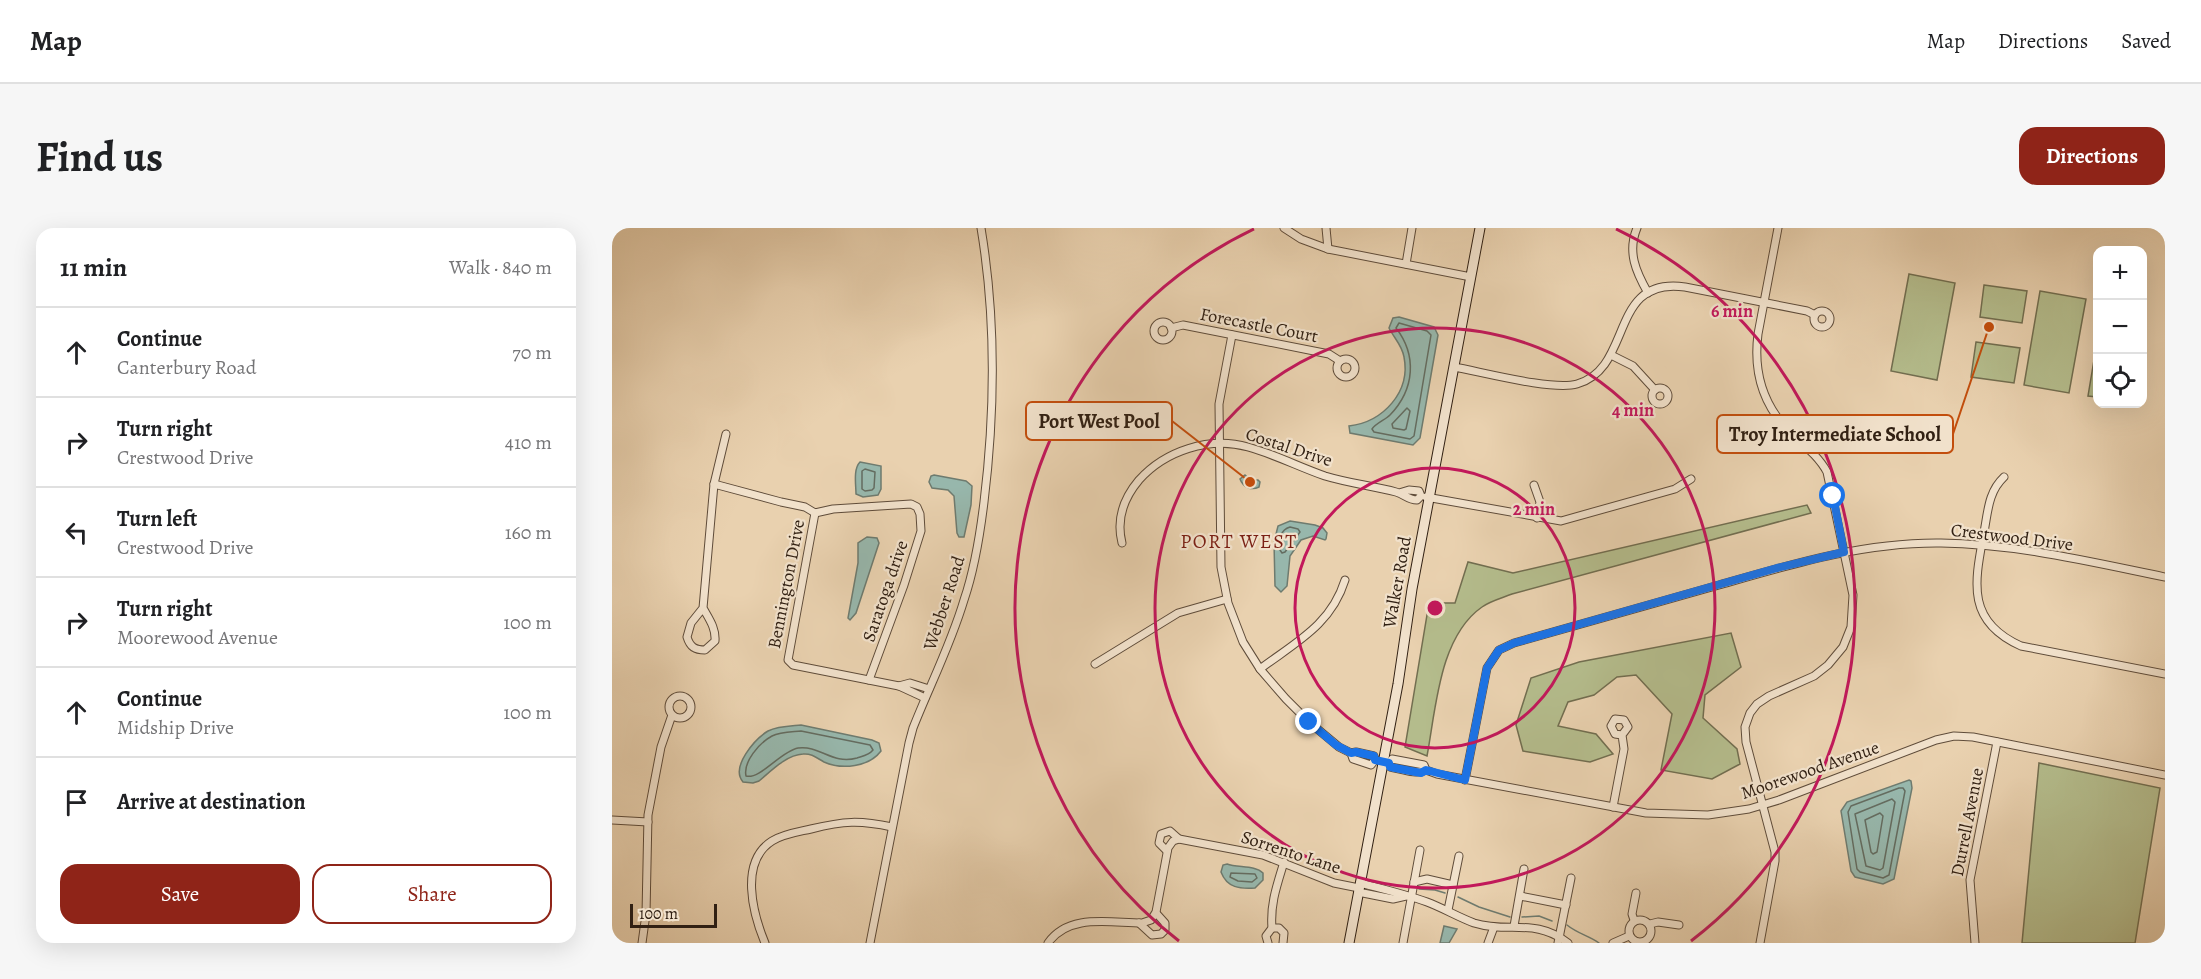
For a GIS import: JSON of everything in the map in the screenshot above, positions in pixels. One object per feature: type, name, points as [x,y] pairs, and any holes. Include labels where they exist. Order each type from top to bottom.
[{"type":"street","name":"Webber Road","points":[[870,943],[909,743],[970,581],[981,519],[989,455],[992,389],[990,326],[981,228]]},
{"type":"street","points":[[1326,228],[1328,249]]},
{"type":"street","points":[[1406,264],[1412,228]]},
{"type":"street","name":"Walker Road","points":[[1349,943],[1398,684],[1425,497],[1454,367],[1480,228]]},
{"type":"street","points":[[1637,228],[1632,254],[1648,293]]},
{"type":"street","points":[[1760,943],[1775,857],[1746,742],[1747,719],[1762,699],[1821,672],[1836,658],[1851,627],[1854,603],[1827,472],[1816,457],[1779,421],[1770,408],[1761,387],[1756,364],[1756,349],[1778,228]]},
{"type":"street","points":[[1287,229],[1301,239],[1328,249],[1471,277]]},
{"type":"street","points":[[1454,367],[1553,385],[1580,383],[1597,374],[1611,355],[1629,312],[1637,301],[1661,287],[1680,286],[1807,311],[1815,315]]},
{"type":"street","name":"Forecastle Court","points":[[1171,328],[1183,326],[1232,335],[1329,354],[1340,361]]},
{"type":"street","points":[[1232,335],[1219,404],[1221,567],[1227,599],[1238,631],[1260,669],[1300,714],[1330,740],[1351,753],[1374,756],[1382,762]]},
{"type":"street","points":[[1611,355],[1633,366],[1655,390]]},
{"type":"street","points":[[703,608],[713,625],[715,641],[705,650],[699,650],[692,647],[687,637],[691,623],[703,608],[714,484],[726,434]]},
{"type":"street","name":"Costal Drive","points":[[1122,543],[1119,526],[1121,511],[1141,478],[1163,460],[1178,452],[1200,446],[1219,444],[1248,447],[1327,476],[1399,493],[1410,500],[1425,497]]},
{"type":"street","points":[[2004,477],[1992,492],[1975,580],[1977,596],[1986,619],[2007,639],[2029,648],[2165,674]]},
{"type":"street","points":[[1425,497],[1554,521],[1570,519],[1675,489],[1690,479]]},
{"type":"street","points":[[714,484],[805,507],[815,513]]},
{"type":"street","points":[[1534,485],[1540,502],[1538,518]]},
{"type":"street","name":"Saratoga drive","points":[[815,513],[833,509],[911,504],[919,510],[921,531],[869,680]]},
{"type":"street","name":"Bennington Drive","points":[[815,513],[788,660],[793,665],[869,680]]},
{"type":"street","name":"Crestwood Drive","points":[[1465,780],[1487,668],[1494,656],[1505,646],[1844,552],[1914,544],[1982,544],[2031,551],[2165,577]]},
{"type":"street","points":[[1260,669],[1326,618],[1337,601],[1345,580]]},
{"type":"street","points":[[1095,664],[1178,613],[1227,599]]},
{"type":"street","points":[[869,680],[899,686],[925,698]]},
{"type":"street","points":[[899,686],[910,683],[929,689]]},
{"type":"street","points":[[642,943],[646,914],[648,822],[661,747],[672,716]]},
{"type":"street","points":[[1613,807],[1624,749],[1622,735]]},
{"type":"street","name":"Moorewood Avenue","points":[[1382,762],[1392,759],[1424,765],[1426,770],[1465,780],[1613,807],[1654,814],[1692,816],[1733,812],[1763,805],[1942,738],[1960,736],[2165,775]]},
{"type":"street","name":"Durrell Avenue","points":[[1975,943],[1970,880],[1997,742]]},
{"type":"street","points":[[612,820],[648,822]]},
{"type":"street","points":[[765,943],[755,915],[752,886],[756,860],[769,843],[784,836],[841,822],[864,822],[892,827]]},
{"type":"street","name":"Sorrento Lane","points":[[1048,943],[1060,930],[1076,923],[1150,921],[1156,914],[1167,851],[1159,842],[1162,833],[1171,832],[1179,839],[1248,851],[1284,862],[1334,883],[1395,891],[1448,910],[1474,923],[1494,927],[1514,926],[1537,929],[1568,943]]},
{"type":"street","points":[[1167,851],[1172,843],[1179,839]]},
{"type":"street","points":[[1403,943],[1409,896],[1420,850]]},
{"type":"street","points":[[1448,910],[1459,856]]},
{"type":"street","points":[[1268,943],[1267,933],[1272,928],[1273,896],[1284,862]]},
{"type":"street","points":[[1514,926],[1524,869]]},
{"type":"street","points":[[1559,940],[1571,878]]},
{"type":"street","points":[[1414,882],[1427,879],[1453,885]]},
{"type":"street","points":[[1629,936],[1634,920],[1632,914],[1636,893]]},
{"type":"street","points":[[1520,896],[1566,905]]},
{"type":"street","name":"Sorrento Lane","points":[[1139,923],[1152,935],[1161,934],[1165,929],[1165,923],[1156,914]]},
{"type":"street","points":[[1634,920],[1643,920],[1650,924],[1658,922],[1679,925]]},
{"type":"street","points":[[1629,936],[1637,942],[1647,941],[1651,932],[1650,924]]},
{"type":"street","points":[[1488,943],[1494,927]]},
{"type":"street","points":[[1272,928],[1282,930],[1285,936],[1282,943]]},
{"type":"street","points":[[1613,943],[1629,936]]},
{"type":"green space","points":[[1909,274],[1955,283],[1937,380],[1891,371]]},
{"type":"green space","points":[[1984,285],[2027,291],[2022,323],[1980,317]]},
{"type":"green space","points":[[2040,291],[2086,299],[2069,393],[2024,385]]},
{"type":"green space","points":[[1976,342],[2020,348],[2014,383],[1971,377]]},
{"type":"green space","points":[[2093,366],[2093,397],[2088,396]]},
{"type":"green space","points":[[1807,505],[1811,513],[1512,594],[1485,605],[1468,620],[1448,655],[1437,696],[1427,756],[1405,747],[1429,603],[1455,603],[1468,562],[1513,573]]},
{"type":"green space","points":[[1731,633],[1741,667],[1705,695],[1703,718],[1737,749],[1740,764],[1712,779],[1661,770],[1672,714],[1636,675],[1617,677],[1594,695],[1568,702],[1558,726],[1596,734],[1613,754],[1590,762],[1523,751],[1516,725],[1531,678],[1579,662]]},
{"type":"green space","points":[[2039,763],[2160,788],[2135,943],[2022,943]]},
{"type":"water","points":[[1399,317],[1434,327],[1438,335],[1420,438],[1413,445],[1350,433],[1349,426],[1383,412],[1399,393],[1405,370],[1404,357],[1400,345],[1389,328],[1393,318]]},
{"type":"water","points":[[860,462],[881,466],[881,489],[878,495],[863,497],[856,494],[856,473]]},
{"type":"water","points":[[1245,475],[1251,480],[1258,480],[1259,487],[1253,489],[1245,486],[1240,479]]},
{"type":"water","points":[[931,476],[966,481],[972,486],[971,505],[964,537],[959,537],[957,533],[954,496],[948,490],[932,488],[929,482]]},
{"type":"water","points":[[1290,521],[1315,525],[1323,528],[1327,533],[1325,540],[1313,536],[1301,540],[1290,556],[1287,586],[1281,592],[1275,586],[1274,542],[1278,526]]},
{"type":"water","points":[[867,537],[877,538],[879,543],[856,613],[850,620],[848,618],[858,563],[858,543]]},
{"type":"water","points":[[801,725],[872,740],[879,743],[881,751],[870,761],[855,766],[831,764],[809,754],[797,755],[779,764],[759,781],[743,782],[740,776],[742,761],[757,740],[772,729]]},
{"type":"water","points":[[1909,780],[1912,788],[1894,879],[1883,884],[1855,877],[1851,871],[1841,811],[1847,802]]},
{"type":"water","points":[[1223,865],[1260,870],[1263,873],[1263,880],[1255,888],[1230,884],[1221,872]]},
{"type":"water","points":[[1444,926],[1457,929],[1449,943],[1440,943]]},
{"type":"waterway","points":[[1419,889],[1445,893]]},
{"type":"waterway","points":[[1458,897],[1510,917]]},
{"type":"waterway","points":[[1522,917],[1539,916],[1552,921]]},
{"type":"waterway","points":[[1567,925],[1599,943]]},
{"type":"place","name":"Troy Intermediate School","points":[[1989,327]]},
{"type":"place","name":"Port West Pool","points":[[1250,482]]},
{"type":"district","name":"PORT WEST","points":[[1239,541]]},
{"type":"route","points":[[1309,722],[1336,745],[1351,753],[1374,756],[1375,760],[1389,763],[1390,767],[1421,773],[1426,770],[1465,780],[1485,675],[1499,650],[1514,643],[1777,568],[1844,552],[1833,496]]}]
